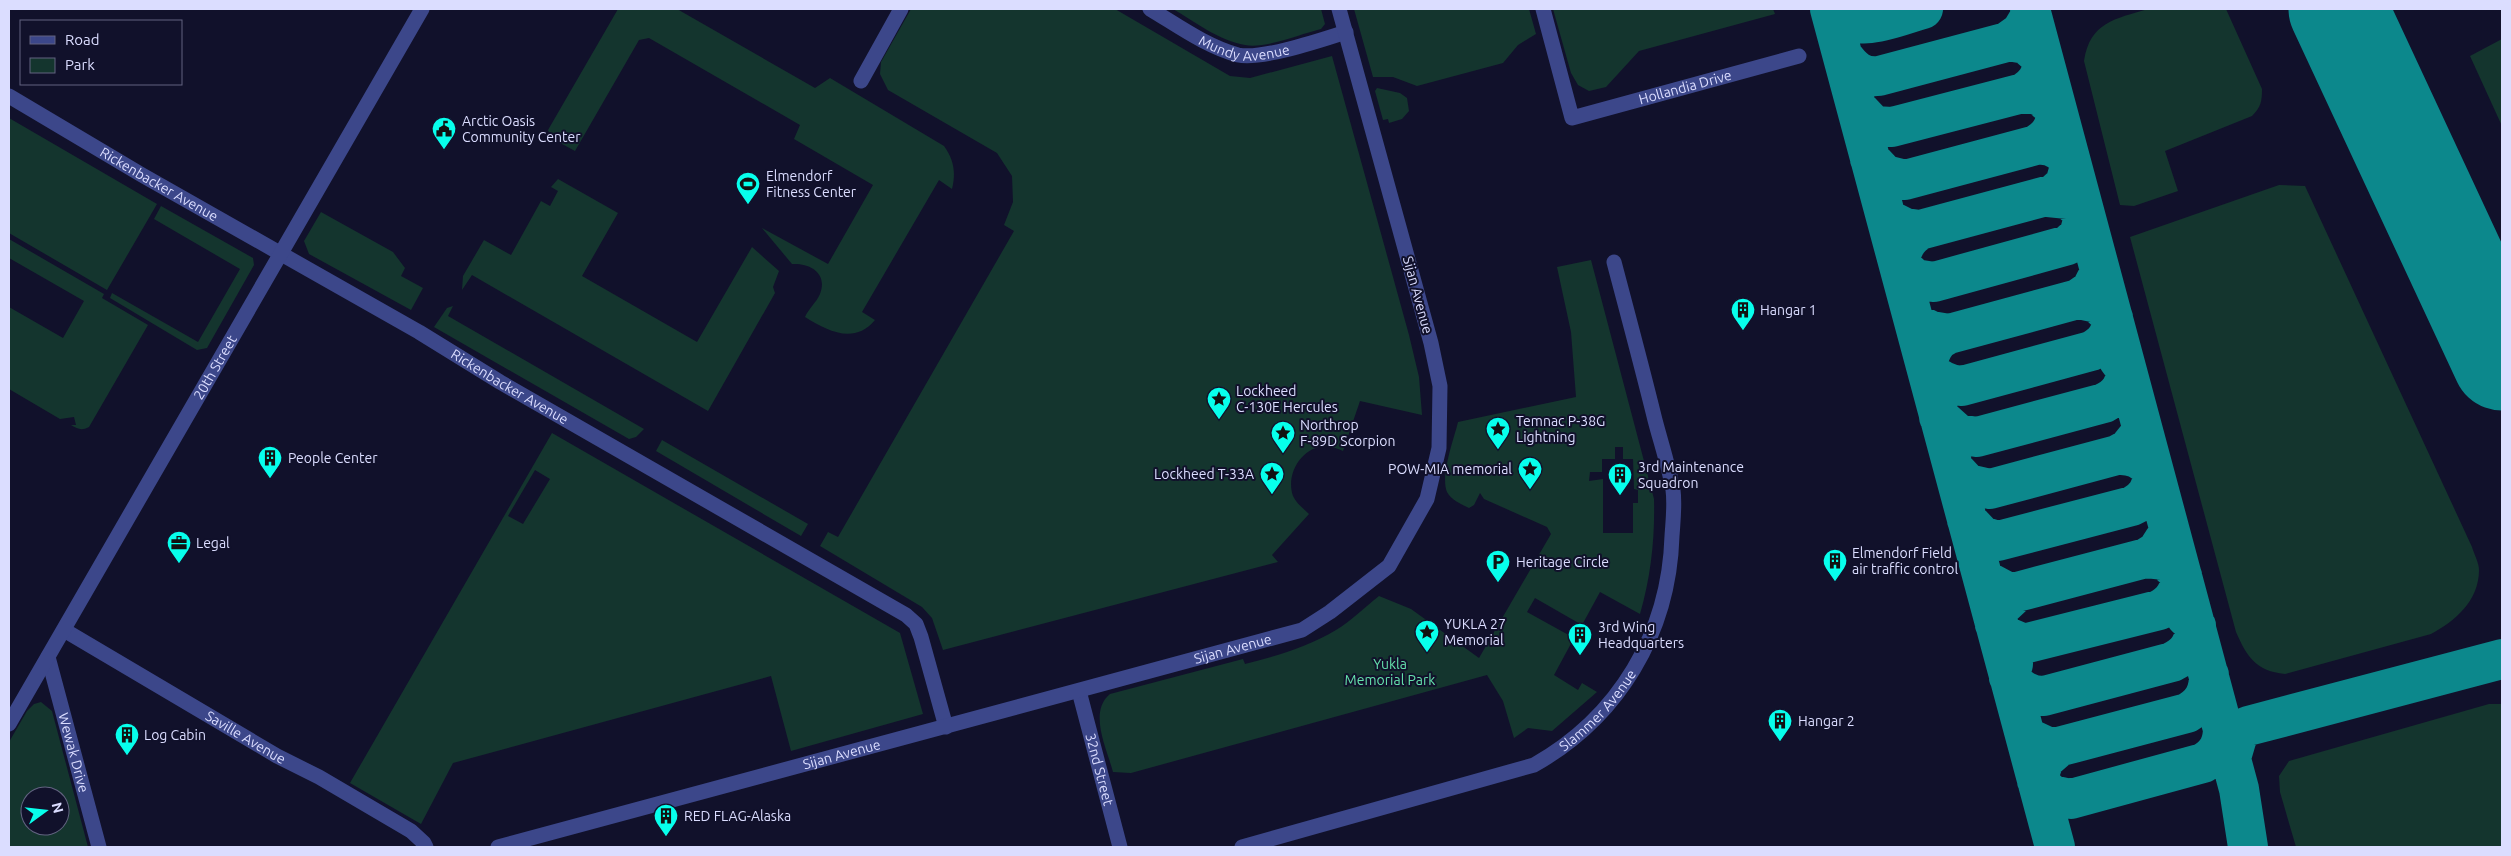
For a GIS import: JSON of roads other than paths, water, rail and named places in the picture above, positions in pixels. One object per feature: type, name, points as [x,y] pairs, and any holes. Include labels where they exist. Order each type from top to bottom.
[{"type":"street","name":"20th Street","points":[[9,724],[422,9]]},
{"type":"street","points":[[860,81],[901,9]]},
{"type":"street","name":"Mundy Avenue","points":[[1150,9],[1211,44],[1239,55],[1264,54],[1346,32]]},
{"type":"street","name":"Sijan Avenue","points":[[498,847],[1302,630],[1330,612],[1389,566],[1426,499],[1439,448],[1440,386],[1431,343],[1339,9]]},
{"type":"street","name":"Hollandia Drive","points":[[1543,9],[1572,118],[1799,56]]},
{"type":"street","name":"Rickenbacker Avenue","points":[[9,96],[142,175],[419,332],[500,382],[906,615],[916,624],[921,637],[946,727]]},
{"type":"street","name":"Slammer Avenue","points":[[1242,847],[1534,765],[1571,742],[1590,724],[1613,701],[1636,668],[1649,643],[1667,586],[1672,557],[1673,492],[1614,262]]},
{"type":"street","name":"Saville Avenue","points":[[64,630],[277,756],[319,777],[411,831],[426,847]]},
{"type":"street","name":"Wewak Drive","points":[[48,657],[98,847]]},
{"type":"street","name":"32nd Street","points":[[1079,691],[1120,847]]},
{"type":"place","name":"Arctic Oasis Community Center","points":[[444,150]]},
{"type":"place","name":"Elmendorf Fitness Center","points":[[748,205]]},
{"type":"place","name":"Hangar 1","points":[[1743,331]]},
{"type":"place","name":"Lockheed C-130E Hercules","points":[[1219,420]]},
{"type":"place","name":"Temnac P-38G Lightning","points":[[1498,450]]},
{"type":"place","name":"Northrop F-89D Scorpion","points":[[1283,454]]},
{"type":"place","name":"People Center","points":[[270,479]]},
{"type":"place","name":"POW-MIA memorial","points":[[1530,490]]},
{"type":"place","name":"Lockheed T-33A","points":[[1272,495]]},
{"type":"place","name":"3rd Maintenance Squadron","points":[[1620,496]]},
{"type":"place","name":"Legal","points":[[179,564]]},
{"type":"place","name":"Elmendorf Field air traffic control","points":[[1835,582]]},
{"type":"place","name":"Heritage Circle","points":[[1498,583]]},
{"type":"place","name":"YUKLA 27 Memorial","points":[[1427,653]]},
{"type":"place","name":"3rd Wing Headquarters","points":[[1580,656]]},
{"type":"place","name":"Hangar 2","points":[[1780,742]]},
{"type":"place","name":"Log Cabin","points":[[127,756]]},
{"type":"place","name":"RED FLAG-Alaska","points":[[666,837]]},
{"type":"park label","name":"Yukla Memorial Park","points":[[1390,672]]}]
